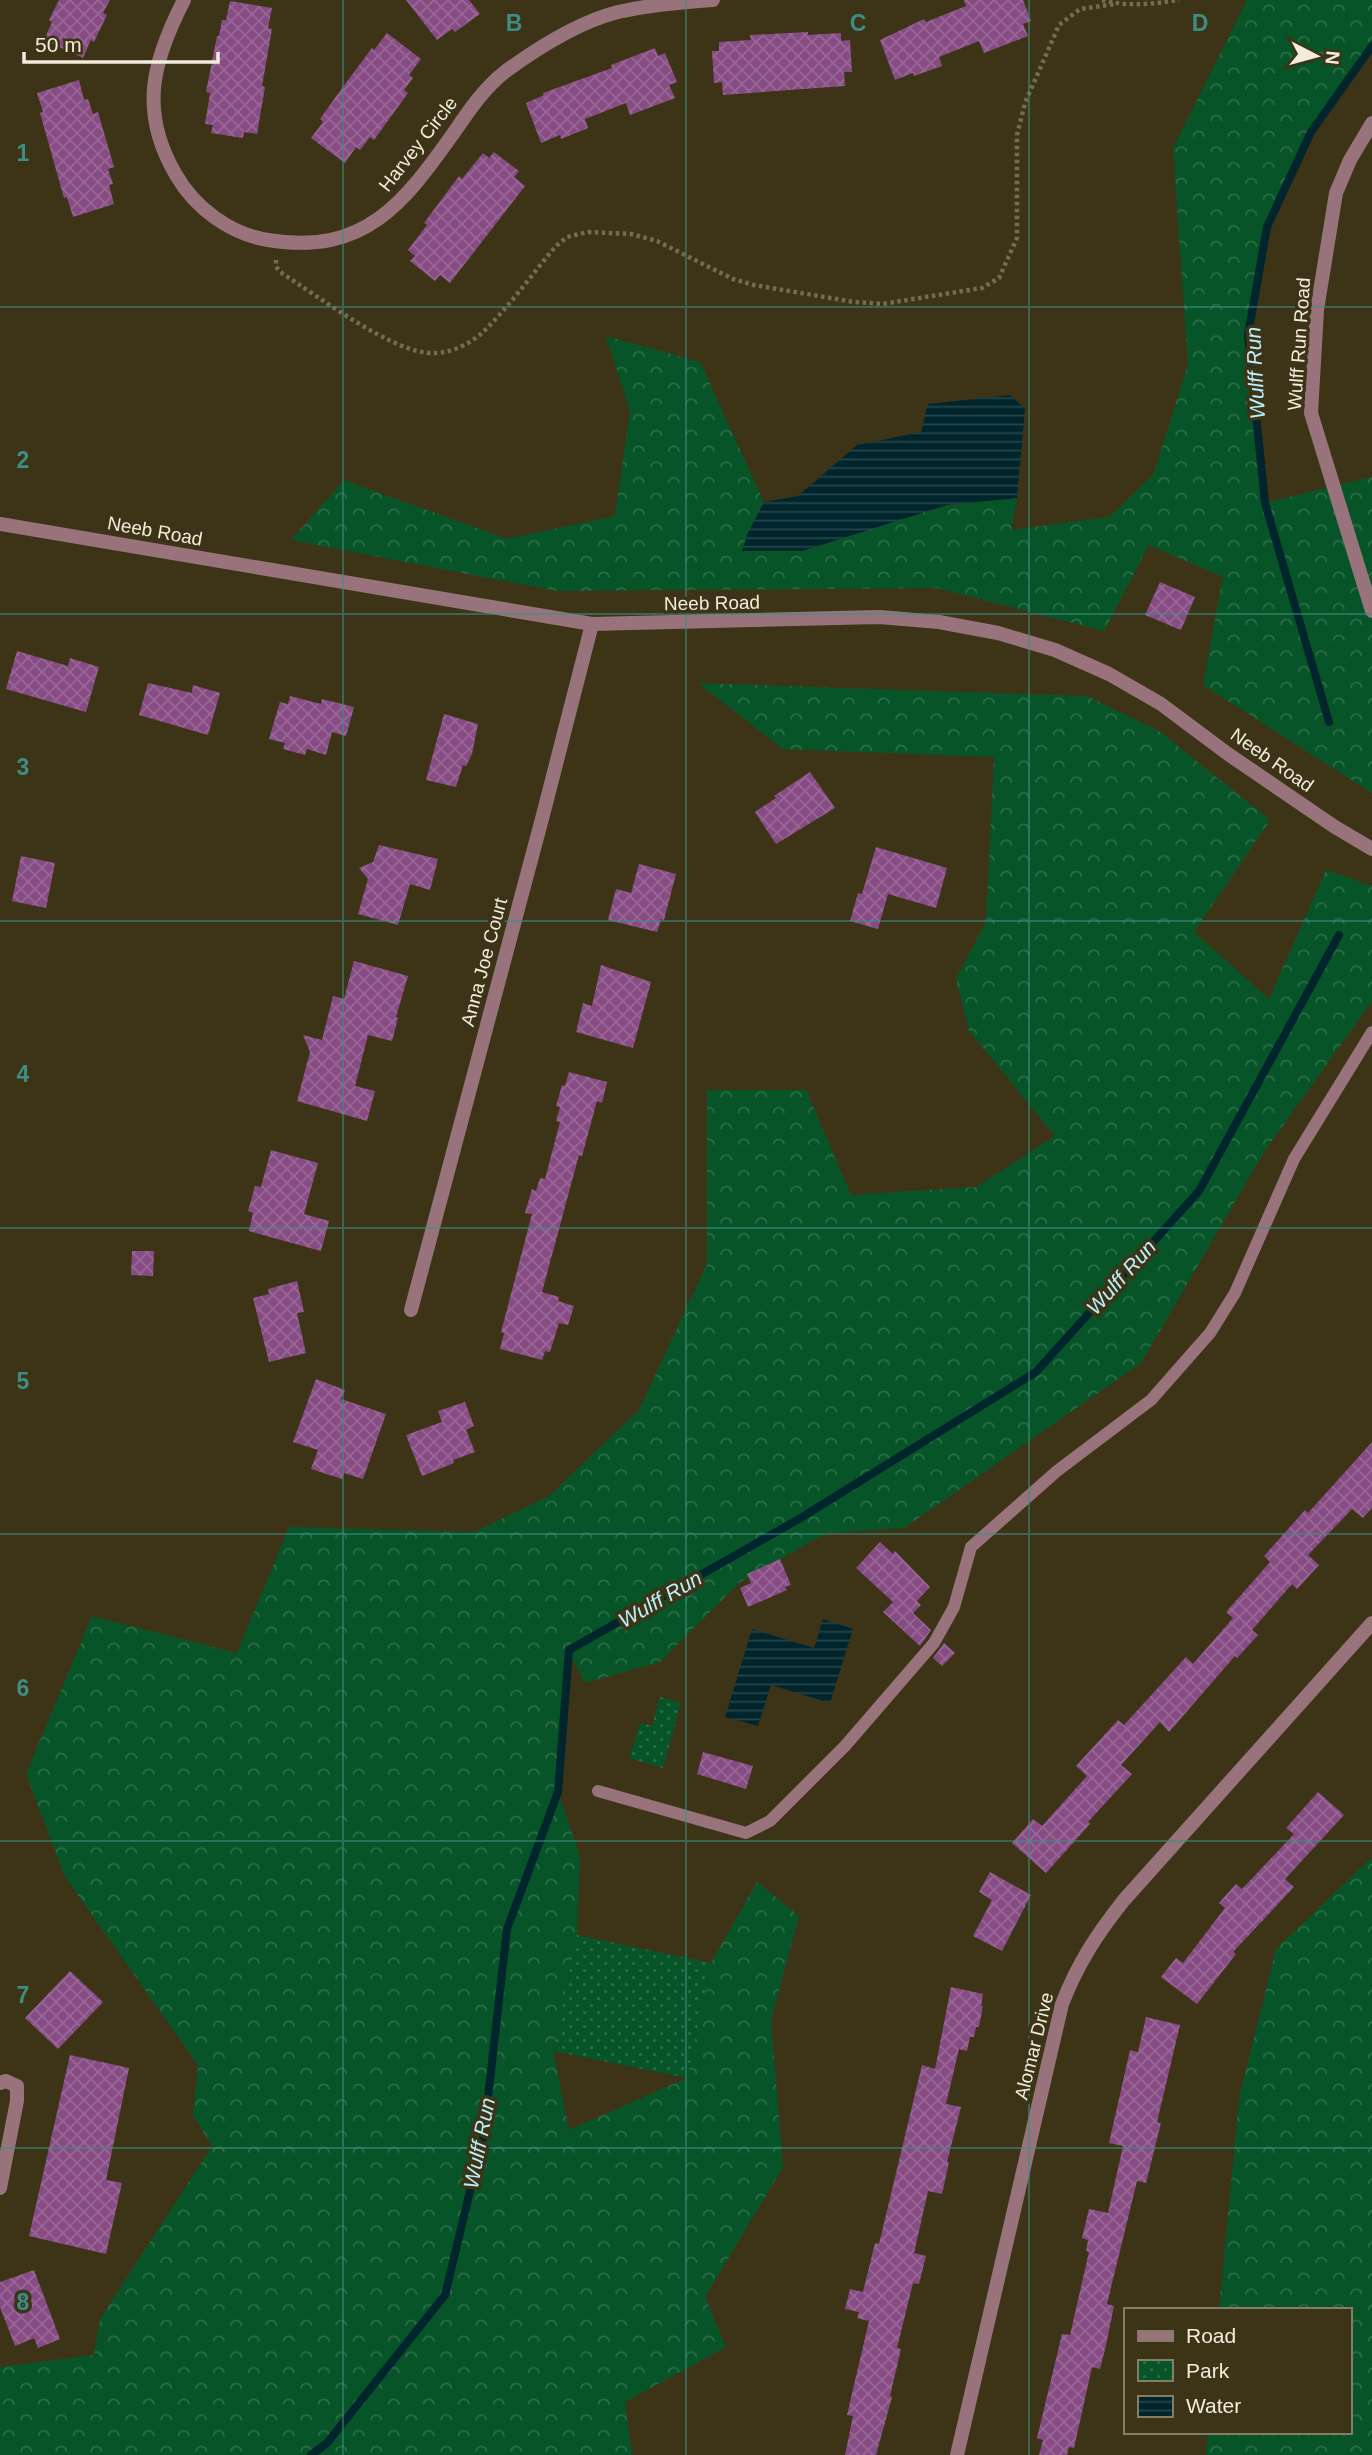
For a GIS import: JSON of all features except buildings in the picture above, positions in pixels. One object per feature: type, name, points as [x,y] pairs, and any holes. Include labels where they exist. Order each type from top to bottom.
[{"type":"street","name":"Harvey Circle","points":[[184,0],[171,26],[158,66],[153,113],[163,153],[181,185],[205,211],[230,228],[257,239],[293,244],[322,243],[351,235],[372,224],[395,206],[430,166],[478,98],[503,73],[543,47],[584,24],[617,12],[713,0]]},
{"type":"street","name":"Wulff Run Road","points":[[1372,123],[1350,160],[1336,193],[1317,310],[1311,413],[1372,611]]},
{"type":"street","name":"Neeb Road","points":[[0,524],[592,624],[879,617],[939,622],[998,633],[1055,650],[1110,674],[1161,704],[1238,761],[1372,849]]},
{"type":"street","name":"Anna Joe Court","points":[[411,1310],[592,624]]},
{"type":"street","name":"Alomar Drive","points":[[957,2455],[1062,2004],[1076,1968],[1098,1932],[1124,1900],[1372,1623]]},
{"type":"street","points":[[0,2083],[6,2081],[17,2086],[17,2101],[0,2188]]},
{"type":"lane","points":[[598,1791],[746,1833],[770,1821],[845,1746],[934,1643],[954,1607],[971,1547],[1057,1471],[1151,1400],[1210,1333],[1235,1293],[1294,1158],[1372,1032]]},
{"type":"path","points":[[1102,0],[1116,4]]},
{"type":"path","points":[[276,242],[276,267],[284,274],[381,335],[411,349],[434,354],[459,348],[482,333],[556,246],[568,237],[588,232],[631,234],[657,241],[733,279],[854,302],[883,304],[982,288],[999,278],[1017,238],[1017,135],[1025,103],[1059,24],[1080,9],[1179,0]]},
{"type":"green space","points":[[1247,0],[1372,0],[1372,46],[1311,132],[1267,227],[1248,335],[1265,503],[1372,477],[1372,793],[1203,685],[1223,577],[1149,545],[1104,631],[937,588],[557,591],[291,540],[344,480],[507,539],[615,516],[630,411],[606,336],[700,362],[764,502],[747,535],[802,551],[947,505],[1017,498],[1011,530],[1109,517],[1153,475],[1188,365],[1173,148]]},
{"type":"green space","points":[[698,683],[1087,696],[1159,731],[1270,820],[1194,932],[1269,999],[1326,870],[1372,886],[1372,1001],[1264,1152],[1141,1363],[904,1528],[826,1533],[740,1582],[660,1662],[585,1683],[569,1652],[558,1792],[580,1857],[577,1935],[553,2051],[569,2130],[687,2078],[711,1963],[757,1882],[799,1916],[771,2020],[783,2167],[705,2297],[726,2347],[625,2402],[632,2455],[0,2455],[0,2367],[94,2355],[100,2319],[212,2146],[193,2115],[198,2065],[65,1877],[26,1774],[92,1616],[237,1653],[289,1527],[474,1532],[549,1496],[639,1410],[707,1264],[707,1090],[806,1090],[851,1195],[976,1187],[1055,1136],[969,1031],[956,979],[986,922],[994,757],[783,749]]},
{"type":"green space","points":[[660,1697],[681,1703],[663,1768],[629,1758],[640,1723],[652,1726]]},
{"type":"green space","points":[[1372,1857],[1372,2455],[1206,2455],[1208,2434],[1351,2434],[1351,2308],[1219,2308],[1239,2098],[1276,1949]]},
{"type":"green space","points":[[577,1935],[711,1963],[687,2078],[553,2051]]},
{"type":"water","points":[[1010,395],[1025,409],[1017,498],[947,505],[802,551],[742,551],[764,502],[798,496],[857,445],[921,432],[928,404]]},
{"type":"water","points":[[823,1619],[853,1629],[830,1703],[771,1685],[758,1726],[725,1717],[752,1629],[814,1648]]},
{"type":"waterway","name":"Wulff Run","points":[[1329,722],[1265,503],[1248,335],[1267,227],[1311,132],[1372,46]]},
{"type":"waterway","name":"Wulff Run","points":[[311,2455],[327,2443],[445,2295],[484,2133],[507,1929],[558,1792],[569,1650],[799,1519],[1036,1372],[1199,1191],[1339,935]]}]
